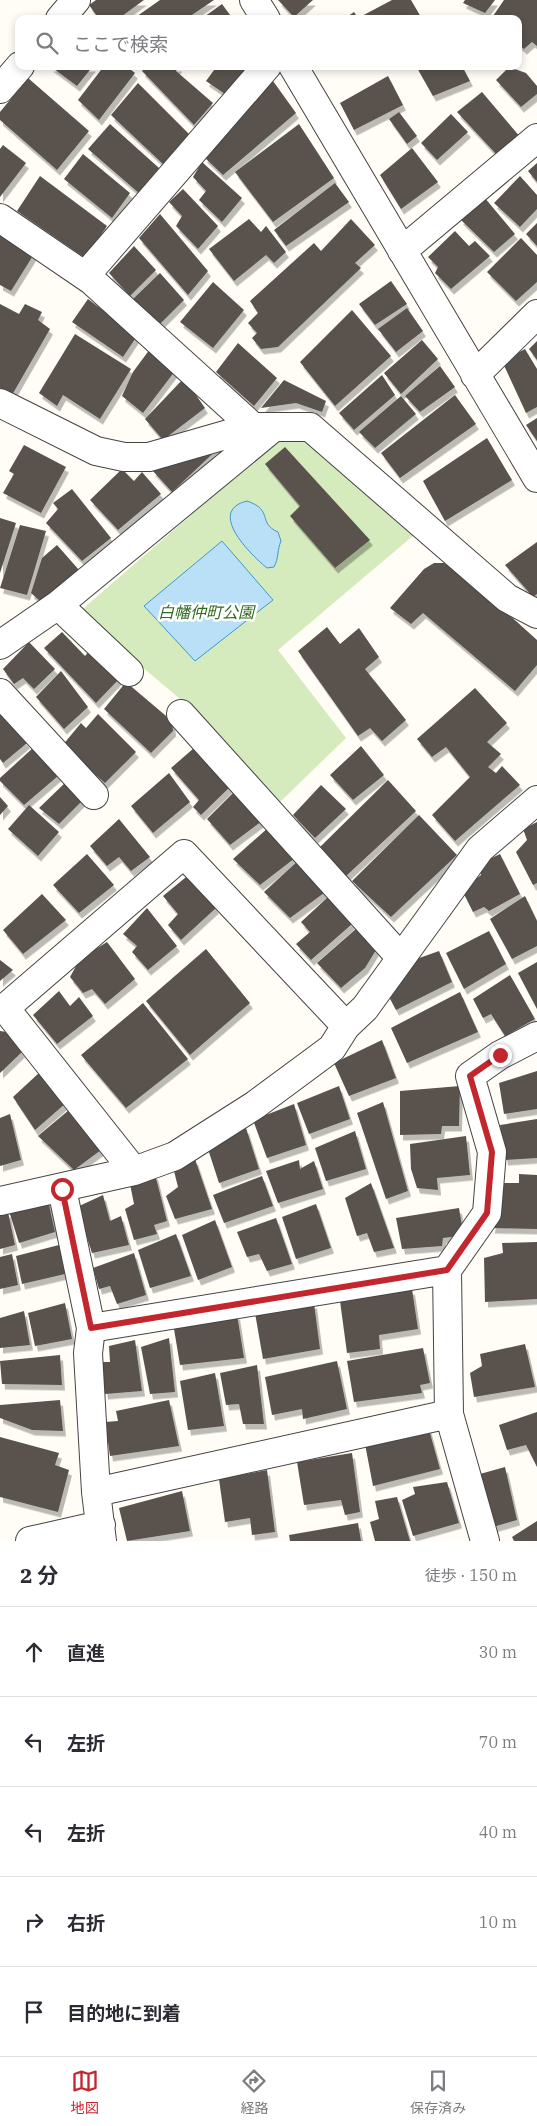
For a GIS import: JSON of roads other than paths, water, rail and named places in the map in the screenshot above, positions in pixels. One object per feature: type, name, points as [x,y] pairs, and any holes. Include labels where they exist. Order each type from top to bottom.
[{"type":"street","points":[[63,15],[76,0]]},
{"type":"street","points":[[254,0],[263,15]]},
{"type":"street","points":[[0,89],[17,70]]},
{"type":"street","points":[[85,276],[264,70]]},
{"type":"street","points":[[296,70],[537,478]]},
{"type":"street","points":[[402,251],[537,138]]},
{"type":"street","points":[[0,218],[85,276],[264,427]]},
{"type":"street","points":[[475,374],[537,314]]},
{"type":"street","points":[[0,402],[96,451],[124,457],[149,457],[264,427],[310,427],[507,598],[537,614]]},
{"type":"street","points":[[1,643],[58,605],[264,427]]},
{"type":"street","points":[[58,605],[129,672]]},
{"type":"street","points":[[0,693],[94,795]]},
{"type":"street","points":[[181,714],[401,958]]},
{"type":"street","points":[[0,1201],[62,1189],[134,1171],[175,1156],[255,1105],[332,1048],[346,1026],[365,1008],[480,849],[537,800]]},
{"type":"street","points":[[134,1171],[5,1008],[184,854],[346,1026]]},
{"type":"street","points":[[485,1541],[449,1414],[447,1270],[487,1213],[492,1152],[470,1076],[500,1055],[537,1036]]},
{"type":"street","points":[[30,1541],[102,1533],[96,1492],[88,1353],[91,1328],[62,1189]]},
{"type":"street","points":[[91,1328],[447,1270]]},
{"type":"street","points":[[96,1492],[449,1414]]},
{"type":"water","points":[[247,501],[260,508],[268,525],[278,532],[281,541],[274,567],[267,568],[251,553],[243,544],[231,523],[231,514],[235,506]]},
{"type":"water","points":[[222,541],[273,600],[195,661],[144,606]]},
{"type":"park label","name":"白幡仲町公園","points":[[206,612]]}]
